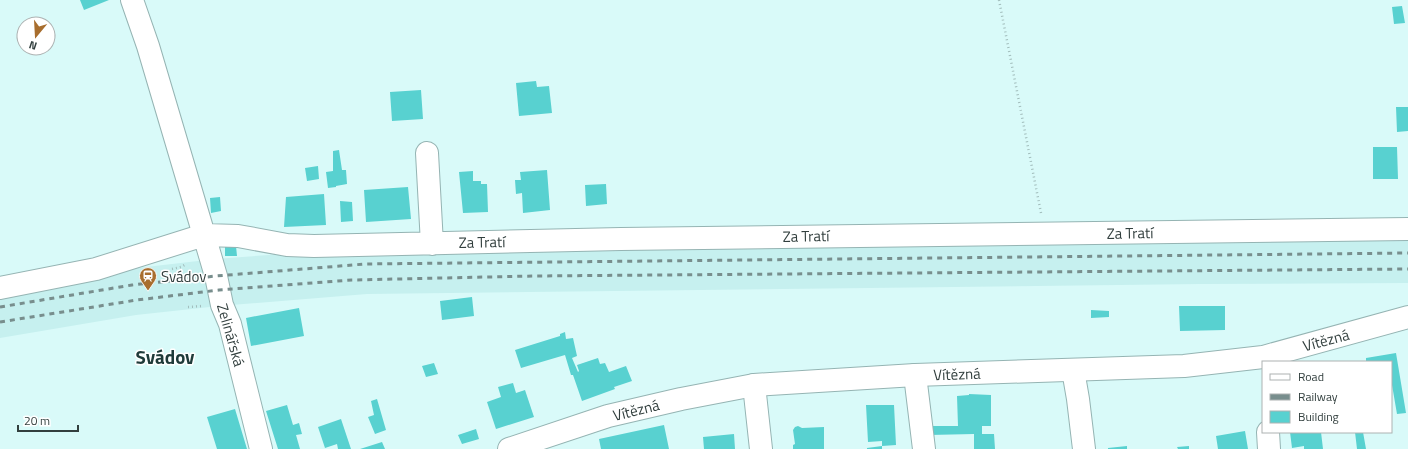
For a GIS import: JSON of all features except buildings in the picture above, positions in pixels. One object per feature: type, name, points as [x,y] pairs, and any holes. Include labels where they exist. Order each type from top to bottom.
[{"type":"main road","name":"Zelinářská","points":[[132,0],[148,46],[202,228],[218,283],[222,305],[230,324],[261,449]]},
{"type":"main road","points":[[427,153],[432,244]]},
{"type":"main road","name":"Za Tratí","points":[[202,228],[287,245],[314,246],[629,239],[1408,229]]},
{"type":"main road","points":[[0,288],[96,269],[202,228]]},
{"type":"main road","name":"Vítězná","points":[[509,449],[608,416],[681,399],[754,385],[915,375],[1184,366],[1264,360],[1408,317]]},
{"type":"main road","points":[[1073,370],[1084,449]]},
{"type":"main road","points":[[915,375],[924,449]]},
{"type":"main road","points":[[754,385],[761,449]]},
{"type":"main road","points":[[1268,433],[1269,449]]},
{"type":"path","points":[[999,0],[1045,234]]},
{"type":"shaded area","points":[[1408,236],[1408,283],[367,294],[219,306],[136,315],[0,338],[0,290],[129,269],[215,259],[364,248]]},
{"type":"railway","points":[[0,307],[132,285],[216,276],[365,264],[1408,253]]},
{"type":"railway","points":[[0,322],[137,300],[219,290],[352,280],[533,276],[1408,269]]},
{"type":"place","name":"Svádov","points":[[148,291]]},
{"type":"district","name":"Svádov","points":[[165,356]]}]
